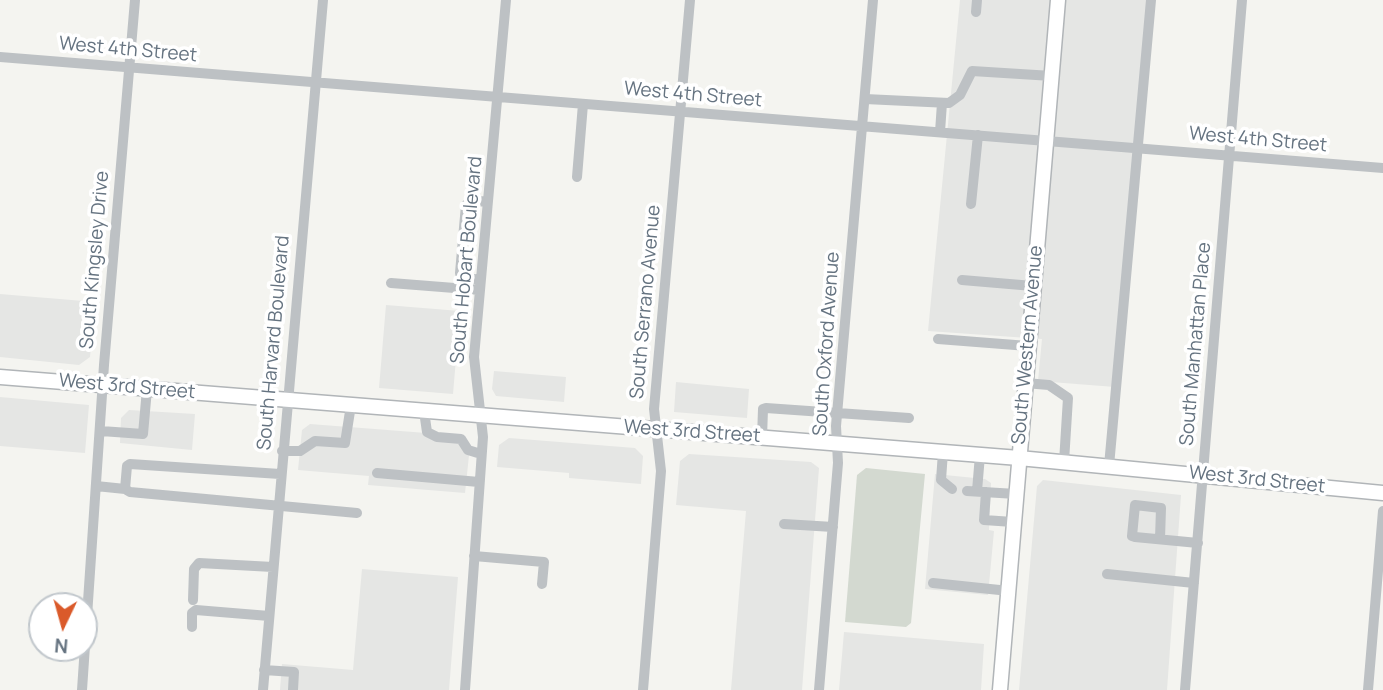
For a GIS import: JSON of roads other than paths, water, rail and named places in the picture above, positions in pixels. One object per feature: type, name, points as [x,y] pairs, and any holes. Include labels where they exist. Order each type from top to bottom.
[{"type":"main road","name":"South Western Avenue","points":[[1000,690],[1058,0]]},
{"type":"main road","name":"West 3rd Street","points":[[0,377],[1019,458],[1383,493]]},
{"type":"street","name":"South Kingsley Drive","points":[[82,690],[135,0]]},
{"type":"street","name":"South Harvard Boulevard","points":[[262,690],[278,506],[272,474],[282,451],[323,0]]},
{"type":"street","name":"South Hobart Boulevard","points":[[465,690],[481,454],[474,357],[506,0]]},
{"type":"street","name":"South Serrano Avenue","points":[[643,690],[661,471],[654,410],[690,0]]},
{"type":"street","name":"South Oxford Avenue","points":[[819,690],[832,527],[837,412],[873,0]]},
{"type":"street","points":[[1109,466],[1151,0]]},
{"type":"street","name":"South Manhattan Place","points":[[1185,690],[1242,0]]},
{"type":"street","name":"West 4th Street","points":[[0,57],[1383,168]]},
{"type":"street","points":[[865,99],[951,103],[960,94],[972,71],[1052,76]]},
{"type":"street","points":[[940,132],[942,103]]},
{"type":"street","points":[[577,177],[583,104]]},
{"type":"street","points":[[971,204],[978,135]]},
{"type":"street","points":[[480,285],[461,277],[465,218],[469,202],[488,201]]},
{"type":"street","points":[[465,218],[486,219]]},
{"type":"street","points":[[463,243],[484,244]]},
{"type":"street","points":[[461,261],[482,264]]},
{"type":"street","points":[[962,281],[1033,286]]},
{"type":"street","points":[[391,283],[480,285]]},
{"type":"street","points":[[938,339],[1028,346]]},
{"type":"street","points":[[1025,383],[1049,385],[1068,398],[1064,462]]},
{"type":"street","points":[[100,431],[143,434],[147,389]]},
{"type":"street","points":[[282,451],[300,451],[315,441],[345,443],[351,405]]},
{"type":"street","points":[[762,438],[763,409],[766,408],[909,418]]},
{"type":"street","points":[[424,411],[428,432],[437,437],[461,439],[468,450],[481,454]]},
{"type":"street","points":[[943,452],[941,480],[952,489]]},
{"type":"street","points":[[980,455],[977,491],[984,520],[1013,522]]},
{"type":"street","points":[[125,488],[127,466],[130,464],[272,474]]},
{"type":"street","points":[[377,473],[479,482]]},
{"type":"street","points":[[96,486],[125,488],[130,492],[357,513]]},
{"type":"street","points":[[977,491],[1016,494]]},
{"type":"street","points":[[1368,690],[1383,511]]},
{"type":"street","points":[[784,524],[832,527]]},
{"type":"street","points":[[1160,539],[1198,543]]},
{"type":"street","points":[[474,556],[544,562],[542,584]]},
{"type":"street","points":[[193,600],[194,569],[199,563],[273,566]]},
{"type":"street","points":[[1107,574],[1194,583]]},
{"type":"street","points":[[933,583],[1009,591]]},
{"type":"street","points":[[192,627],[195,610],[269,616]]},
{"type":"street","points":[[264,670],[294,672],[293,690]]}]
